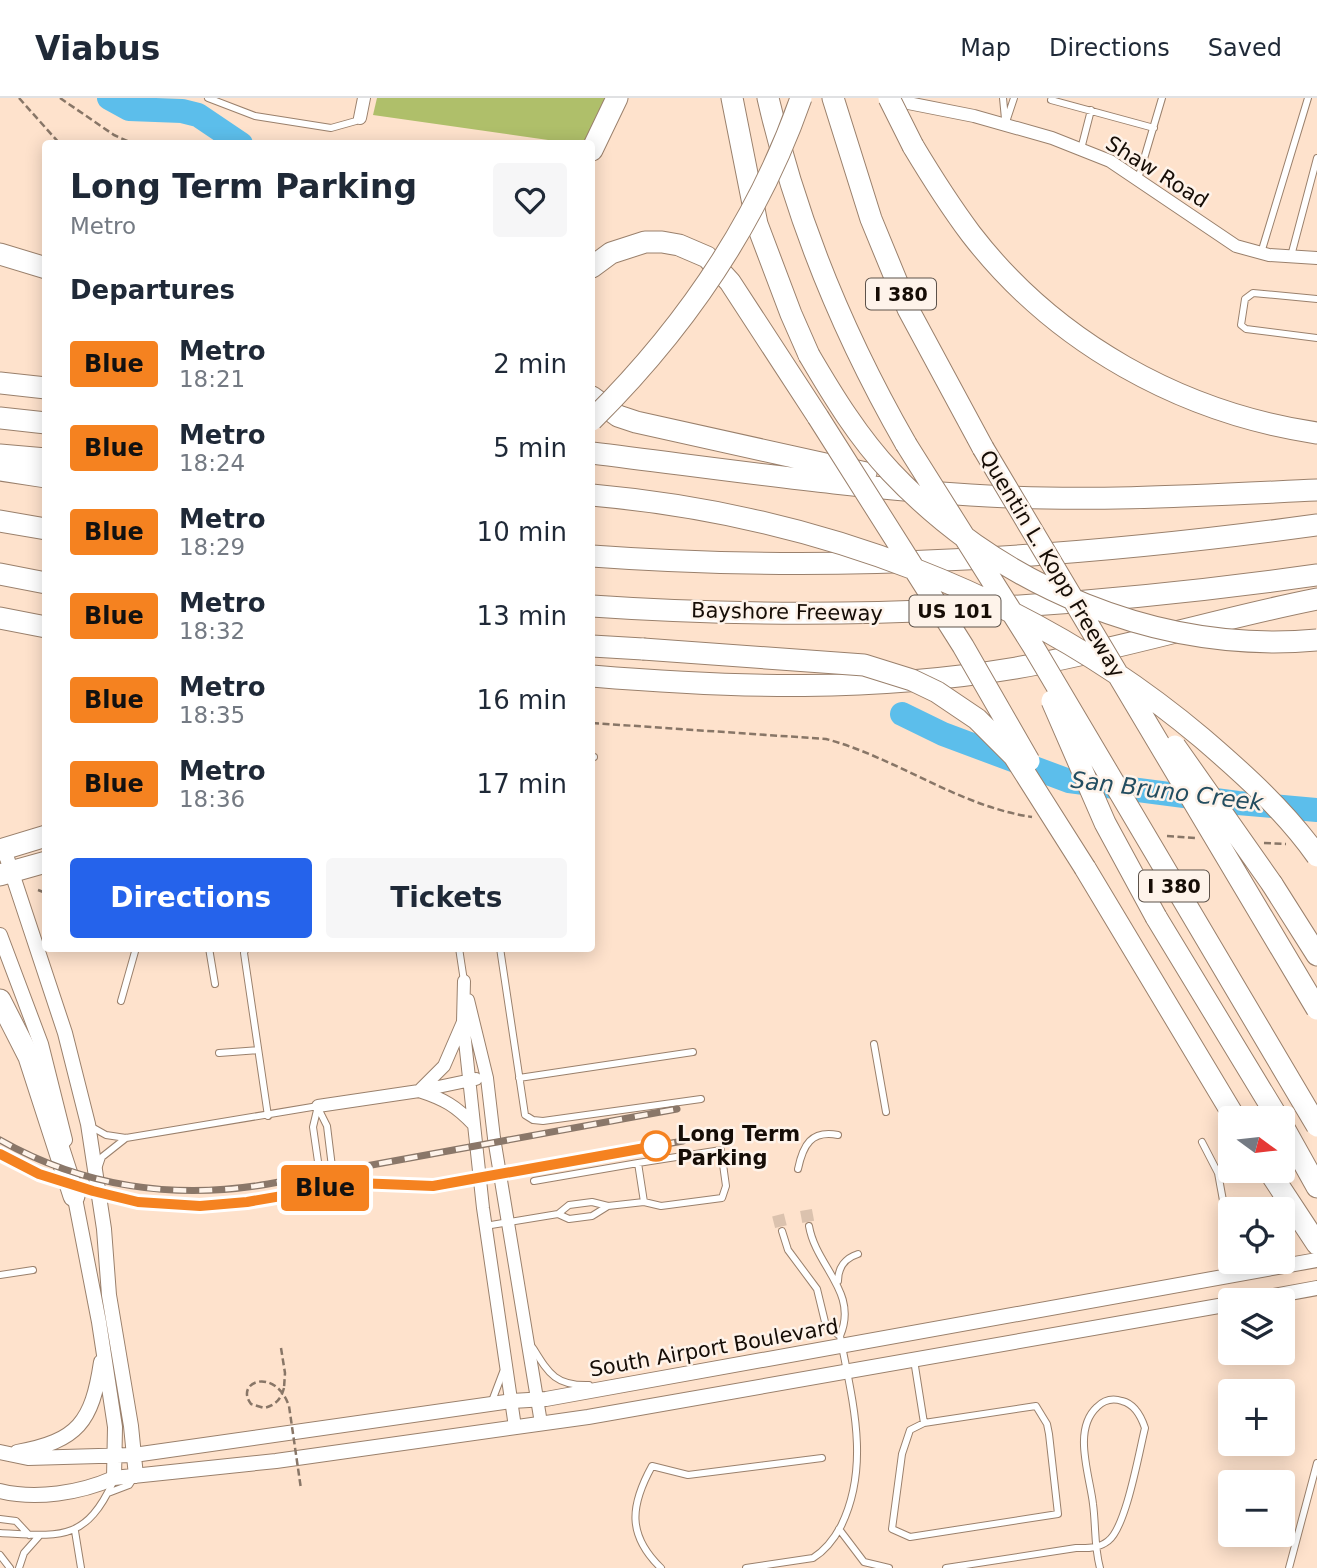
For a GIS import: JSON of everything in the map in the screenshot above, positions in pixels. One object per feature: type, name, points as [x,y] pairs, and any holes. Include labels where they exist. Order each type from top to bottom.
[{"type":"highway","points":[[595,144],[617,98]]},
{"type":"highway","points":[[732,98],[746,180],[757,224],[782,293],[805,345],[831,393],[860,434],[890,471],[923,503],[986,553],[1039,585],[1123,618],[1171,631],[1212,638],[1259,641],[1317,640]]},
{"type":"highway","name":"I 380","points":[[768,98],[803,222],[834,301],[848,335],[906,444],[1033,646],[1317,1126]]},
{"type":"highway","points":[[595,417],[647,362],[708,282],[763,187],[801,98]]},
{"type":"highway","name":"Quentin L. Kopp Freeway","points":[[833,98],[841,131],[871,219],[908,309],[983,447],[1317,1009]]},
{"type":"highway","points":[[887,98],[913,146],[957,214],[1000,268],[1062,325],[1130,370],[1195,401],[1265,424],[1317,433]]},
{"type":"highway","points":[[595,265],[611,253],[628,246],[662,242],[679,245],[707,257],[730,282],[993,696],[1085,868]]},
{"type":"highway","points":[[0,254],[42,267]]},
{"type":"highway","points":[[0,383],[42,388]]},
{"type":"highway","points":[[595,399],[618,416],[636,422],[840,468],[972,488],[1087,497]]},
{"type":"highway","points":[[0,418],[42,423]]},
{"type":"highway","points":[[595,453],[899,490],[989,496],[1087,497],[1317,490]]},
{"type":"highway","points":[[0,455],[42,459]]},
{"type":"highway","points":[[0,470],[42,476]]},
{"type":"highway","points":[[595,495],[729,513],[814,534],[926,573],[1025,619],[1116,673],[1185,724],[1263,793],[1317,856]]},
{"type":"highway","points":[[0,521],[42,528]]},
{"type":"highway","points":[[595,556],[767,563],[940,562],[1130,548],[1317,525]]},
{"type":"highway","points":[[1037,537],[1187,765],[1272,884],[1317,955]]},
{"type":"highway","points":[[0,574],[42,582]]},
{"type":"highway","name":"Bayshore Freeway","points":[[595,606],[795,614],[970,611],[1153,597],[1317,575]]},
{"type":"highway","points":[[595,676],[704,685],[834,687],[955,676],[1070,658],[1317,599]]},
{"type":"highway","points":[[0,617],[42,624]]},
{"type":"highway","points":[[595,646],[864,665],[912,680],[937,692],[977,719],[1014,756],[1085,868],[1228,1106]]},
{"type":"highway","points":[[1033,646],[1040,675],[1105,823],[1156,917],[1271,1106]]},
{"type":"highway","points":[[2,850],[42,837]]},
{"type":"highway","points":[[6,874],[42,863]]},
{"type":"highway","points":[[0,1000],[29,1057],[74,1196]]},
{"type":"highway","points":[[1295,1148],[1317,1187]]},
{"type":"highway","points":[[1277,1183],[1317,1244]]},
{"type":"street","points":[[360,118],[364,98]]},
{"type":"street","name":"Shaw Road","points":[[887,98],[974,116],[1052,138],[1110,161],[1236,246],[1261,253],[1317,258]]},
{"type":"street","points":[[2,850],[6,874],[69,1047],[88,1124],[104,1229],[109,1295],[136,1476]]},
{"type":"street","points":[[0,935],[45,1057],[60,1116],[103,1347],[116,1433],[114,1478]]},
{"type":"street","points":[[464,981],[463,1022],[485,1226],[515,1427]]},
{"type":"street","points":[[464,981],[487,1078],[541,1423]]},
{"type":"street","points":[[419,1091],[444,1066],[463,1022]]},
{"type":"street","points":[[318,1106],[487,1078]]},
{"type":"street","points":[[419,1091],[440,1098],[457,1108],[474,1125]]},
{"type":"street","name":"South Airport Boulevard","points":[[1295,1262],[1317,1260]]},
{"type":"street","name":"South Airport Boulevard","points":[[2,1453],[28,1458],[134,1455],[538,1399],[629,1385],[841,1341],[1218,1271]]},
{"type":"street","points":[[1295,1293],[1317,1289]]},
{"type":"street","points":[[0,1491],[21,1495],[58,1494],[114,1478],[276,1461],[515,1427],[1218,1306]]},
{"type":"street","points":[[2,1453],[54,1443],[80,1424],[94,1401],[103,1347]]},
{"type":"lane","points":[[208,98],[255,116],[331,128],[360,118]]},
{"type":"lane","points":[[1003,98],[1005,125]]},
{"type":"lane","points":[[1005,125],[1014,98]]},
{"type":"lane","points":[[1138,179],[1162,98]]},
{"type":"lane","points":[[1261,253],[1308,98]]},
{"type":"lane","points":[[1051,100],[1154,128]]},
{"type":"lane","points":[[1081,149],[1091,110]]},
{"type":"lane","points":[[1291,256],[1317,158]]},
{"type":"lane","points":[[1317,299],[1253,293],[1245,299],[1240,320],[1246,329],[1317,338]]},
{"type":"lane","points":[[121,1001],[135,952]]},
{"type":"lane","points":[[210,952],[215,984]]},
{"type":"lane","points":[[242,952],[268,1116]]},
{"type":"lane","points":[[460,952],[464,981]]},
{"type":"lane","points":[[501,952],[526,1115],[533,1120],[543,1121],[701,1099]]},
{"type":"lane","points":[[874,1044],[886,1112]]},
{"type":"lane","points":[[219,1054],[258,1050]]},
{"type":"lane","points":[[519,1078],[693,1052]]},
{"type":"lane","points":[[88,1124],[106,1135],[126,1138],[318,1106]]},
{"type":"lane","points":[[318,1106],[327,1126],[337,1208]]},
{"type":"lane","points":[[318,1106],[313,1127],[325,1210]]},
{"type":"lane","points":[[798,1170],[801,1154],[808,1141],[825,1132],[838,1135]]},
{"type":"lane","points":[[96,1175],[102,1157],[126,1138]]},
{"type":"lane","points":[[1202,1142],[1218,1173],[1222,1197]]},
{"type":"lane","points":[[485,1226],[558,1214],[569,1205],[592,1202],[608,1206],[644,1202],[661,1206],[722,1198],[726,1186],[721,1150],[534,1181]]},
{"type":"lane","points":[[638,1163],[644,1202]]},
{"type":"lane","points":[[558,1214],[569,1219],[592,1216],[608,1206]]},
{"type":"lane","points":[[809,1226],[815,1247],[839,1287]]},
{"type":"lane","points":[[782,1231],[788,1250],[817,1289],[825,1326],[841,1341]]},
{"type":"lane","points":[[747,1568],[813,1558],[828,1547],[839,1529],[853,1494],[858,1471],[857,1436],[841,1341],[846,1321],[838,1276],[841,1267],[849,1258],[858,1254]]},
{"type":"lane","points":[[0,1275],[33,1270]]},
{"type":"lane","points":[[528,1342],[544,1367],[563,1382],[572,1385],[629,1385]]},
{"type":"lane","points":[[490,1405],[503,1375],[505,1353]]},
{"type":"lane","points":[[914,1360],[924,1423]]},
{"type":"lane","points":[[946,1568],[1076,1548],[1094,1548],[1110,1540],[1120,1526],[1145,1428],[1141,1415],[1125,1401],[1111,1399],[1100,1404],[1090,1415],[1086,1427],[1085,1464],[1093,1503],[1094,1548],[1100,1568]]},
{"type":"lane","points":[[1035,1406],[1047,1423],[1058,1514],[910,1536],[892,1529],[901,1465],[910,1430],[924,1423],[1035,1406]]},
{"type":"lane","points":[[661,1568],[643,1548],[635,1519],[640,1487],[652,1466],[688,1475],[822,1458]]},
{"type":"lane","points":[[1289,1568],[1317,1463]]},
{"type":"lane","points":[[108,1493],[129,1485],[136,1476]]},
{"type":"lane","points":[[0,1534],[64,1535],[75,1531],[86,1522],[108,1493],[114,1478]]},
{"type":"lane","points":[[0,1519],[16,1521],[29,1535]]},
{"type":"lane","points":[[839,1529],[864,1562],[889,1568]]},
{"type":"lane","points":[[75,1531],[81,1568]]},
{"type":"lane","points":[[19,1568],[24,1553],[40,1535]]},
{"type":"lane","points":[[0,1555],[10,1568]]},
{"type":"path","points":[[19,98],[56,140]]},
{"type":"path","points":[[60,98],[125,140]]},
{"type":"path","points":[[595,723],[826,739],[852,747],[986,806],[1036,817]]},
{"type":"path","points":[[1161,835],[1200,839]]},
{"type":"path","points":[[1252,842],[1291,844]]},
{"type":"path","points":[[38,890],[42,892]]},
{"type":"path","points":[[281,1348],[285,1373],[284,1388],[283,1393],[278,1401],[264,1408],[251,1404],[246,1397],[249,1388],[262,1381],[274,1384],[280,1388],[284,1393],[289,1406],[301,1489]]},
{"type":"green space","points":[[377,98],[624,98],[595,140],[548,140],[373,115]]},
{"type":"waterway","name":"San Bruno Creek","points":[[109,98],[129,109],[182,111],[198,115],[235,140]]},
{"type":"waterway","name":"San Bruno Creek","points":[[902,714],[943,734],[1069,781],[1238,803],[1317,810]]},
{"type":"tunnel","points":[[806,1210],[809,1226]]},
{"type":"tunnel","points":[[778,1215],[782,1231]]},
{"type":"railway","points":[[0,1140],[64,1169],[130,1186],[164,1190],[233,1189],[677,1109]]},
{"type":"railway","points":[[0,1154],[39,1174],[93,1191],[138,1202],[199,1206],[258,1200],[357,1183],[433,1186],[683,1141]]},
{"type":"metro line","name":"Blue","points":[[0,1154],[65,1184],[138,1202],[200,1206],[247,1202],[357,1183],[433,1186],[656,1146]]},
{"type":"place","name":"Long Term Parking","points":[[656,1146]]}]
